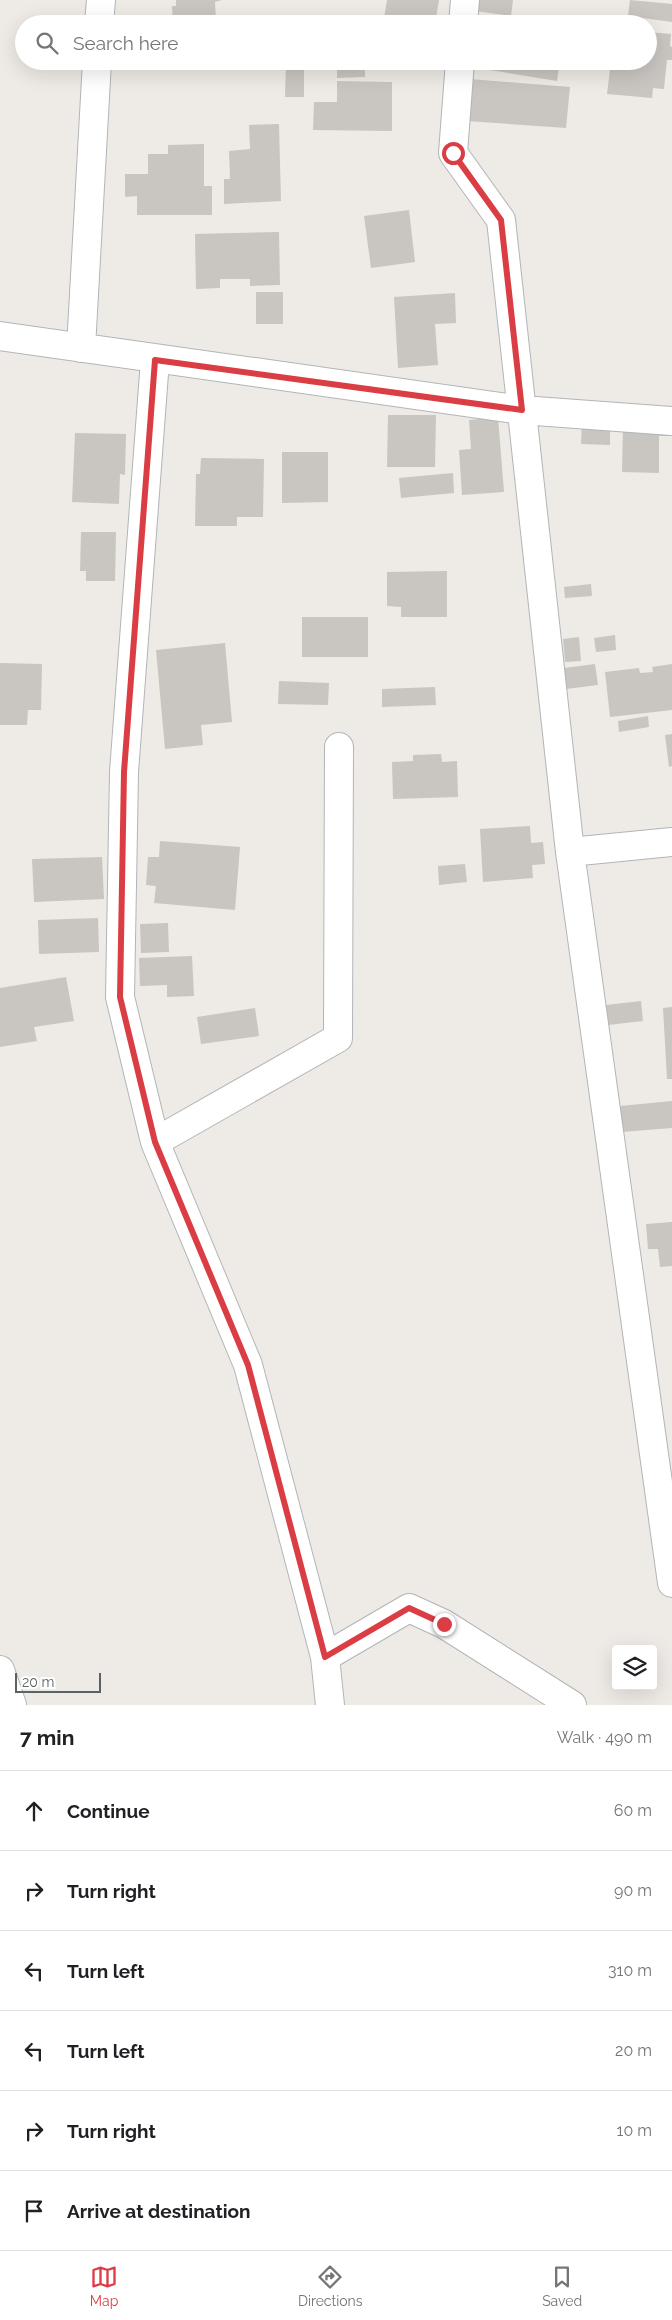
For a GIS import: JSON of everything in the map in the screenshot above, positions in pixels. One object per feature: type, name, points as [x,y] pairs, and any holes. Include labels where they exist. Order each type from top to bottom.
[{"type":"street","points":[[100,15],[101,0]]},
{"type":"street","points":[[464,15],[465,0]]},
{"type":"street","points":[[81,348],[96,70]]},
{"type":"street","points":[[459,70],[453,153],[501,220],[570,852],[672,1583]]},
{"type":"street","points":[[0,336],[155,360],[522,410],[672,421]]},
{"type":"street","points":[[155,360],[124,772],[120,997],[155,1142],[248,1365],[325,1657],[330,1705]]},
{"type":"street","points":[[155,1142],[338,1038],[340,746]]},
{"type":"street","points":[[570,852],[672,842]]},
{"type":"street","points":[[325,1657],[409,1608],[444,1624],[572,1705]]},
{"type":"street","points":[[0,1670],[12,1705]]},
{"type":"building","points":[[176,0],[222,0],[215,2],[216,15],[172,15],[172,6],[176,6]]},
{"type":"building","points":[[387,0],[439,0],[436,15],[384,15]]},
{"type":"building","points":[[470,0],[513,0],[511,15],[468,10]]},
{"type":"building","points":[[630,0],[672,4],[672,22],[657,20],[657,15],[628,15]]},
{"type":"building","points":[[657,33],[671,34],[672,60],[667,60],[664,89],[653,88],[652,98],[607,94],[610,70],[657,70]]},
{"type":"building","points":[[286,70],[304,70],[304,97],[285,97]]},
{"type":"building","points":[[337,70],[365,70],[365,77],[337,78]]},
{"type":"building","points":[[489,70],[559,70],[557,81]]},
{"type":"building","points":[[470,79],[570,87],[566,128],[467,121]]},
{"type":"building","points":[[337,81],[392,82],[392,131],[313,130],[314,102],[337,102]]},
{"type":"building","points":[[279,124],[281,201],[224,204],[224,179],[230,179],[229,151],[250,149],[249,125]]},
{"type":"building","points":[[204,144],[204,186],[212,186],[212,215],[137,215],[137,196],[125,197],[125,174],[148,174],[148,154],[168,154],[168,145]]},
{"type":"building","points":[[409,210],[415,262],[371,268],[364,216]]},
{"type":"building","points":[[279,232],[280,285],[250,286],[250,279],[220,279],[220,288],[196,289],[195,234]]},
{"type":"building","points":[[256,292],[283,292],[283,324],[256,324]]},
{"type":"building","points":[[455,293],[456,323],[435,324],[438,365],[398,368],[394,297]]},
{"type":"building","points":[[388,415],[436,415],[435,467],[387,467]]},
{"type":"building","points":[[498,417],[504,492],[462,495],[459,450],[471,449],[469,420]]},
{"type":"building","points":[[582,420],[610,421],[610,445],[581,444]]},
{"type":"building","points":[[623,424],[639,424],[639,434],[650,434],[650,426],[668,426],[668,436],[659,436],[659,473],[622,472]]},
{"type":"building","points":[[75,433],[126,434],[125,475],[120,474],[119,504],[72,502]]},
{"type":"building","points":[[282,452],[328,452],[328,502],[282,503]]},
{"type":"building","points":[[201,458],[264,459],[263,517],[237,517],[237,526],[195,526],[196,474],[200,474]]},
{"type":"building","points":[[453,473],[454,493],[401,498],[399,478]]},
{"type":"building","points":[[81,532],[116,532],[115,581],[86,581],[86,571],[80,571]]},
{"type":"building","points":[[447,571],[447,617],[401,617],[401,607],[387,606],[387,572]]},
{"type":"building","points":[[591,584],[592,596],[565,598],[564,587]]},
{"type":"building","points":[[302,617],[368,617],[368,657],[302,657]]},
{"type":"building","points":[[615,635],[616,650],[596,652],[594,638]]},
{"type":"building","points":[[579,637],[581,661],[565,662],[563,639]]},
{"type":"building","points":[[225,643],[232,722],[201,725],[203,745],[165,749],[156,650]]},
{"type":"building","points":[[0,663],[42,664],[41,710],[28,710],[27,725],[0,725]]},
{"type":"building","points":[[595,664],[598,685],[566,689],[564,668]]},
{"type":"building","points":[[672,664],[672,710],[610,717],[605,672],[639,668],[640,673],[653,672],[652,667]]},
{"type":"building","points":[[279,681],[329,683],[328,705],[278,704]]},
{"type":"building","points":[[435,687],[436,705],[382,707],[382,689]]},
{"type":"building","points":[[648,716],[649,727],[619,732],[618,721]]},
{"type":"building","points":[[672,734],[672,766],[669,767],[665,735]]},
{"type":"building","points":[[441,754],[442,762],[457,761],[458,797],[393,799],[392,762],[413,761],[413,755]]},
{"type":"building","points":[[530,826],[531,843],[543,842],[545,864],[532,865],[533,878],[483,882],[480,829]]},
{"type":"building","points":[[160,841],[240,847],[235,910],[154,903],[156,886],[146,885],[148,857],[159,857]]},
{"type":"building","points":[[102,857],[104,899],[34,902],[32,859]]},
{"type":"building","points":[[465,864],[467,882],[439,885],[438,866]]},
{"type":"building","points":[[98,918],[99,952],[39,954],[38,920]]},
{"type":"building","points":[[168,923],[169,952],[141,953],[140,924]]},
{"type":"building","points":[[192,956],[194,996],[167,997],[167,985],[140,986],[139,958]]},
{"type":"building","points":[[66,977],[74,1021],[34,1027],[37,1041],[0,1047],[0,988]]},
{"type":"building","points":[[641,1001],[643,1021],[608,1025],[606,1005]]},
{"type":"building","points":[[672,1007],[672,1079],[667,1079],[663,1008]]},
{"type":"building","points":[[255,1008],[259,1036],[201,1044],[197,1017]]},
{"type":"building","points":[[672,1101],[672,1128],[622,1132],[620,1106]]},
{"type":"building","points":[[672,1222],[672,1266],[660,1267],[658,1249],[648,1249],[646,1224]]},
{"type":"route","points":[[444,1624],[409,1608],[325,1657],[248,1365],[155,1142],[120,997],[124,772],[155,360],[522,410],[501,220],[453,153]]}]
